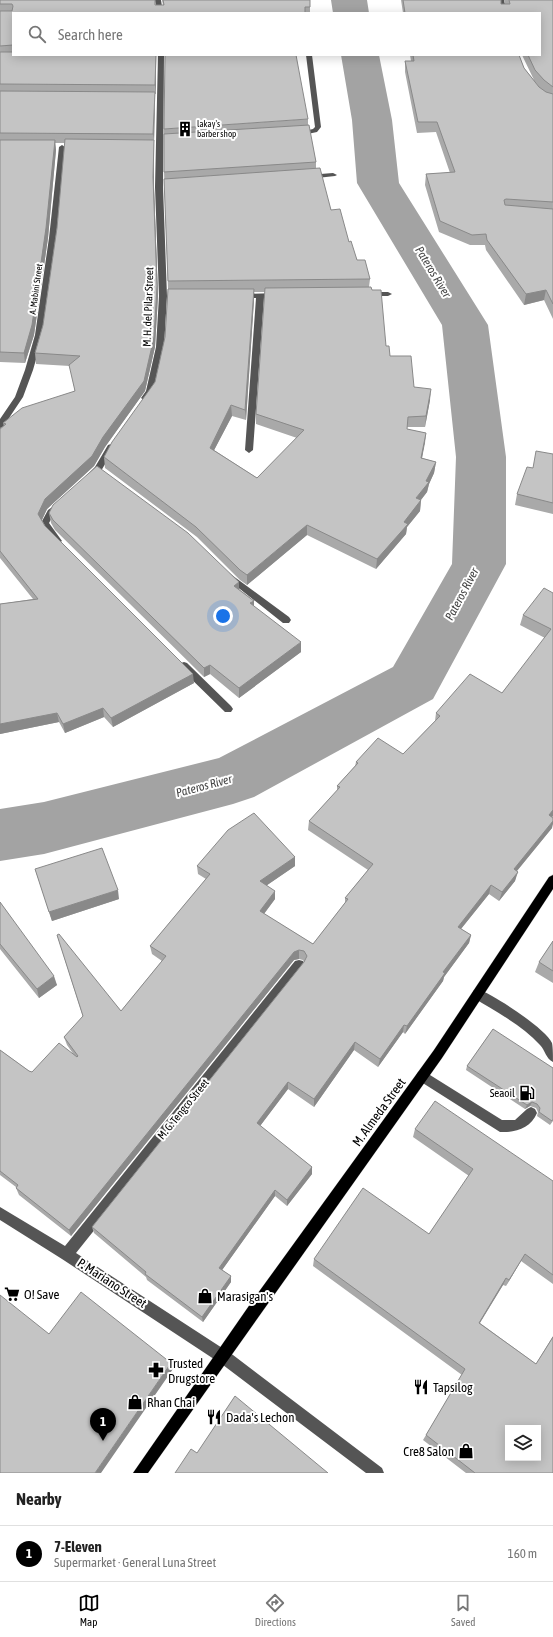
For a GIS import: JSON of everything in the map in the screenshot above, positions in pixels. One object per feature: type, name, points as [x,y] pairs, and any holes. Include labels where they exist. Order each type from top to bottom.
[{"type":"main road","name":"M. Almeda Street","points":[[140,1473],[422,1076],[553,880]]},
{"type":"street","points":[[158,0],[160,12]]},
{"type":"street","points":[[501,0],[504,12]]},
{"type":"street","points":[[292,134],[308,133],[315,131],[318,127],[309,56]]},
{"type":"street","name":"M. H. del Pilar Street","points":[[141,405],[150,392],[160,347],[167,296],[163,187],[158,145],[157,98],[160,58]]},
{"type":"street","name":"A. Mabini Street","points":[[0,425],[19,397],[29,370],[39,335],[53,238],[62,147]]},
{"type":"street","points":[[302,178],[334,175]]},
{"type":"street","points":[[364,294],[388,294]]},
{"type":"street","points":[[230,296],[284,295]]},
{"type":"street","points":[[249,450],[260,296]]},
{"type":"street","points":[[82,483],[101,471],[118,437]]},
{"type":"street","points":[[66,498],[50,512],[45,523],[51,533],[68,550]]},
{"type":"street","points":[[221,569],[236,583],[286,620]]},
{"type":"street","points":[[178,660],[228,709]]},
{"type":"street","name":"M. G. Tengco Street","points":[[67,1254],[299,965]]},
{"type":"street","points":[[478,994],[525,1024],[546,1042],[553,1056]]},
{"type":"street","points":[[422,1076],[500,1126],[513,1127],[526,1120],[531,1113]]},
{"type":"street","name":"P. Mariano Street","points":[[0,1212],[67,1254],[222,1356],[377,1473]]},
{"type":"building","points":[[0,0],[155,0],[155,5],[164,5],[163,0],[310,0],[310,7],[305,7],[305,12],[12,12],[12,45],[0,46],[0,11],[12,11],[13,6],[12,4],[0,4]]},
{"type":"building","points":[[403,0],[501,0],[501,4],[510,4],[509,0],[553,0],[553,87],[535,70],[528,56],[541,56],[541,12],[405,12]]},
{"type":"building","points":[[0,52],[12,52],[12,56],[156,56],[155,85],[0,84]]},
{"type":"building","points":[[165,56],[296,56],[308,119],[164,129]]},
{"type":"building","points":[[413,56],[519,56],[524,68],[539,87],[546,92],[553,94],[553,202],[504,200],[505,205],[553,209],[553,304],[546,290],[526,294],[487,240],[486,234],[472,235],[440,221],[426,174],[455,172],[437,122],[418,122],[405,61],[414,61]]},
{"type":"building","points":[[0,91],[155,92],[153,134],[0,133]]},
{"type":"building","points":[[309,125],[316,162],[164,172],[164,134]]},
{"type":"building","points":[[65,139],[154,140],[153,177],[157,286],[154,337],[144,381],[103,437],[92,456],[45,499],[38,514],[45,526],[193,674],[111,718],[103,708],[63,724],[57,713],[0,724],[0,604],[38,599],[0,551],[0,429],[6,424],[3,423],[22,408],[75,391],[69,365],[80,356],[35,353],[43,325],[57,228]]},
{"type":"building","points":[[0,140],[55,140],[46,228],[32,325],[24,353],[0,352]]},
{"type":"building","points":[[320,168],[331,210],[340,209],[349,242],[351,241],[357,260],[365,260],[370,279],[168,281],[164,179]]},
{"type":"building","points":[[371,287],[372,290],[381,290],[386,346],[389,346],[390,356],[411,356],[414,387],[431,389],[426,416],[408,417],[407,429],[426,433],[421,458],[436,462],[426,481],[429,482],[416,498],[421,500],[404,522],[408,524],[377,559],[307,525],[247,575],[196,527],[104,457],[112,442],[155,382],[165,337],[168,289],[254,289],[245,410],[231,405],[210,448],[257,478],[304,430],[256,414],[265,288]]},
{"type":"building","points":[[536,451],[553,454],[553,503],[517,494],[527,467],[533,468]]},
{"type":"building","points":[[97,466],[188,533],[239,582],[234,586],[254,601],[250,603],[301,642],[239,688],[210,665],[204,668],[53,520],[49,513],[53,505]]},
{"type":"building","points":[[544,588],[553,593],[553,810],[549,815],[553,818],[553,821],[514,869],[518,872],[502,892],[491,885],[458,927],[471,935],[443,972],[445,973],[407,1026],[404,1025],[380,1059],[355,1042],[314,1099],[288,1082],[257,1123],[312,1167],[287,1200],[275,1190],[219,1268],[231,1276],[202,1317],[145,1274],[146,1272],[92,1227],[304,962],[307,956],[304,951],[299,950],[294,952],[69,1230],[16,1188],[18,1185],[0,1171],[0,1050],[32,1072],[59,1043],[77,1057],[78,1056],[64,1037],[83,1016],[57,935],[59,934],[121,1011],[166,956],[150,946],[210,874],[197,866],[228,830],[254,813],[295,857],[260,881],[275,891],[260,911],[313,944],[348,899],[345,898],[373,864],[309,821],[340,787],[337,786],[378,738],[403,754],[440,716],[436,713],[470,674],[502,693],[551,629],[523,615]]},
{"type":"building","points":[[102,848],[118,890],[49,912],[35,869]]},
{"type":"building","points":[[0,902],[54,976],[37,989],[0,944]]},
{"type":"building","points":[[553,941],[553,971],[539,962]]},
{"type":"building","name":"Seaoil","points":[[493,1029],[553,1068],[552,1121],[539,1112],[540,1108],[537,1104],[532,1102],[527,1105],[467,1066]]},
{"type":"building","points":[[435,1101],[553,1181],[553,1275],[525,1254],[509,1280],[506,1278],[479,1323],[536,1364],[553,1337],[553,1473],[475,1473],[426,1435],[465,1369],[314,1259],[363,1188],[429,1234],[473,1169],[415,1129]]},
{"type":"building","points":[[81,1292],[171,1363],[95,1473],[0,1473],[0,1295],[49,1334]]},
{"type":"building","points":[[235,1396],[328,1473],[175,1473],[191,1449],[197,1453]]},
{"type":"waterway","name":"Pateros River","points":[[349,0],[351,12]]},
{"type":"waterway","name":"Pateros River","points":[[0,835],[44,828],[233,779],[413,683],[479,564],[481,457],[465,325],[378,183],[372,120],[360,56]]},
{"type":"place","name":"lakay's barber shop","points":[[185,129]]},
{"type":"place","name":"Seaoil","points":[[527,1093]]},
{"type":"place","name":"O! Save","points":[[12,1294]]},
{"type":"place","name":"Marasigan's","points":[[205,1296]]},
{"type":"place","name":"Trusted Drugstore","points":[[156,1370]]},
{"type":"place","name":"Tapsilog","points":[[421,1387]]},
{"type":"place","name":"Rhan Chai","points":[[135,1402]]},
{"type":"place","name":"Dada's Lechon","points":[[214,1417]]},
{"type":"place","name":"7-Eleven","points":[[103,1441]]},
{"type":"place","name":"Cre8 Salon","points":[[466,1451]]}]
